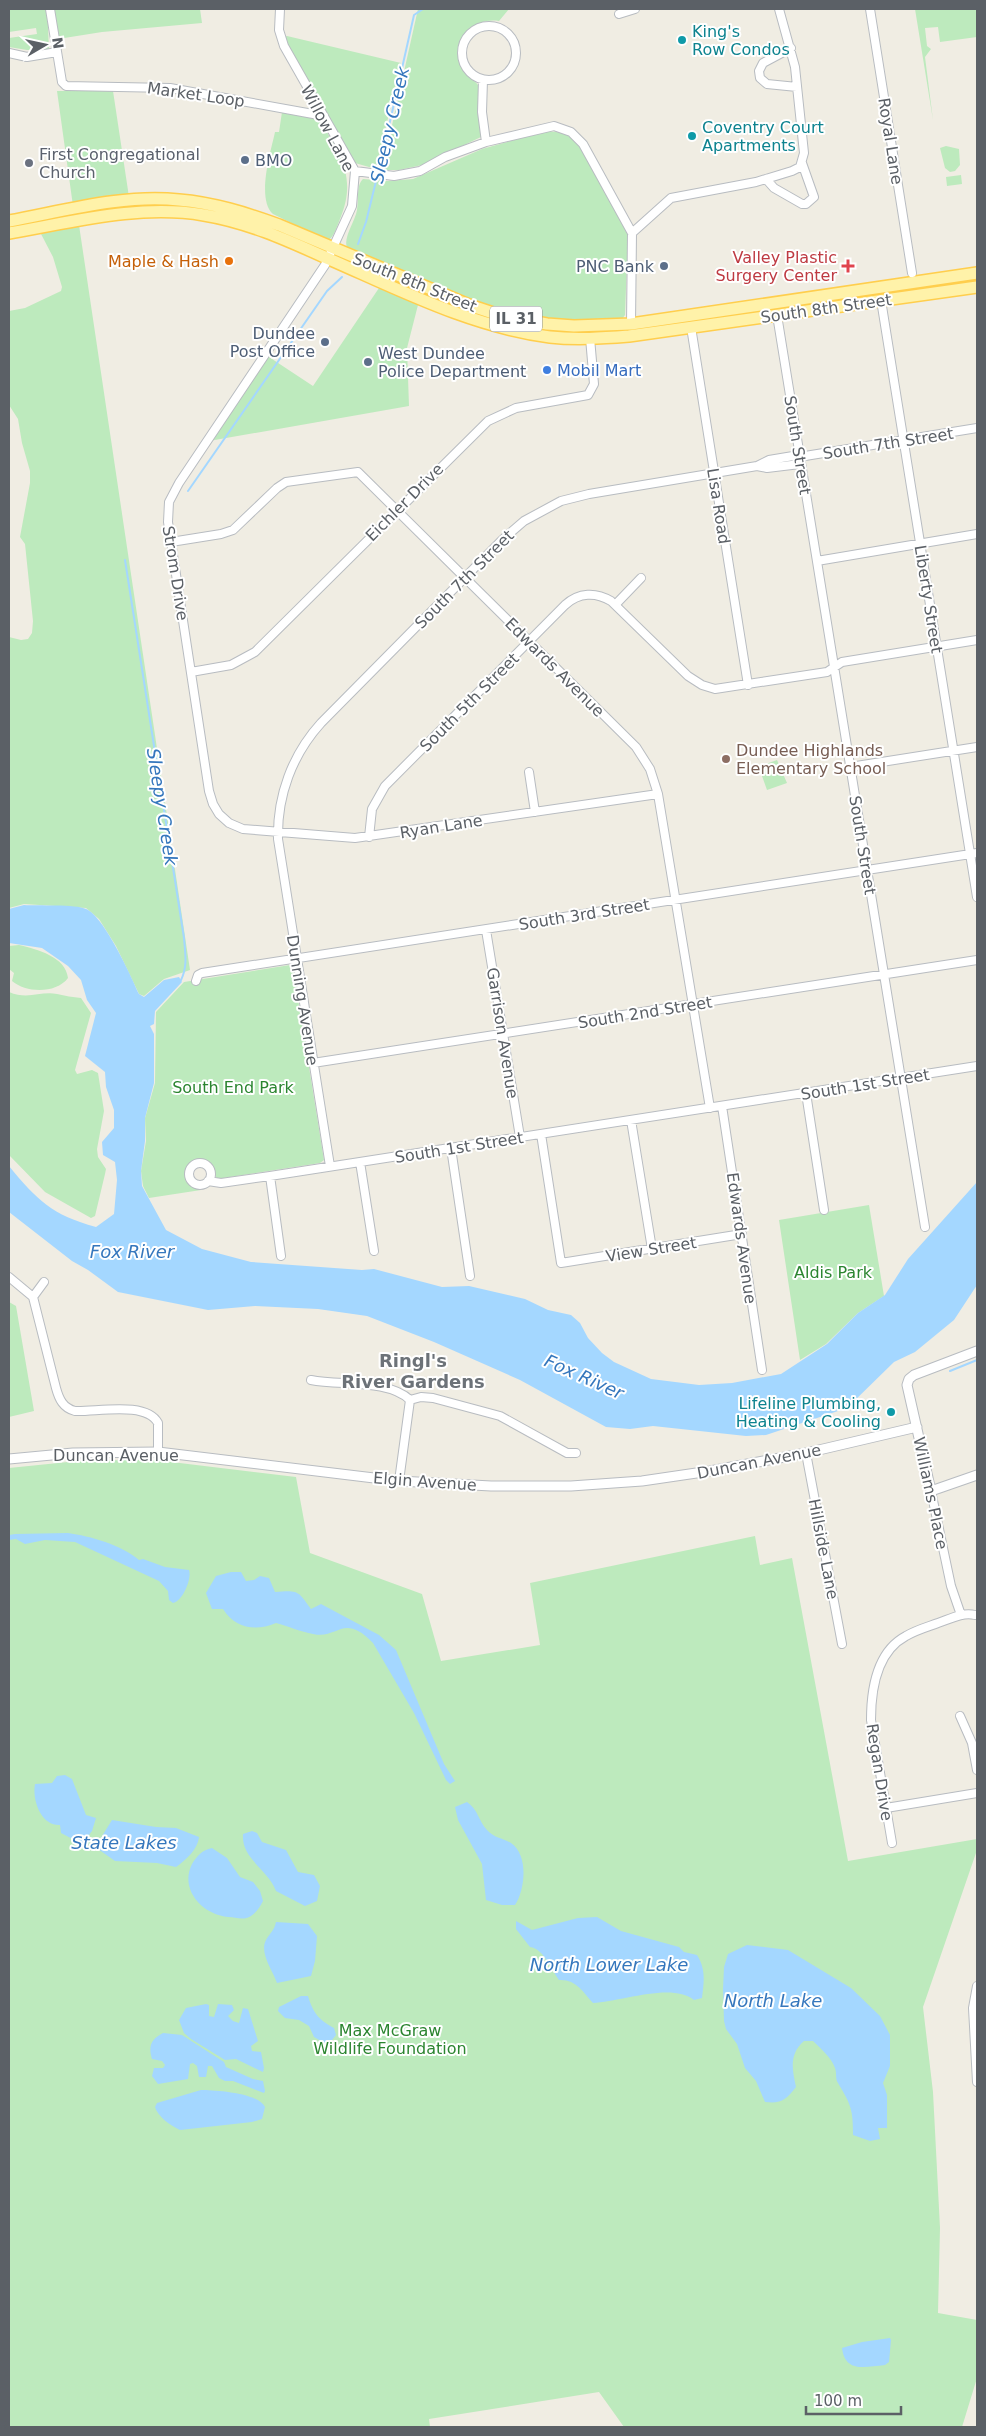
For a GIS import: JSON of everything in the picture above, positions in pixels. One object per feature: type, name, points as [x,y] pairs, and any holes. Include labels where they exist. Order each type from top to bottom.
[{"type":"main road","name":"South 8th Street","points":[[9,221],[133,200],[178,200],[212,204],[253,215],[452,311],[488,324],[552,337],[629,336],[977,287]]},
{"type":"main road","name":"South 8th Street","points":[[9,233],[122,213],[178,212],[206,215],[251,226],[502,316],[567,326],[631,324],[977,273]]},
{"type":"street","points":[[9,53],[27,57],[56,52],[50,9]]},
{"type":"street","name":"Willow Lane","points":[[280,9],[280,30],[284,46],[355,171],[352,206],[330,253]]},
{"type":"street","points":[[619,14],[635,9]]},
{"type":"street","points":[[766,179],[774,188],[802,204],[806,204],[814,197],[802,163],[804,153],[797,87],[790,48],[779,9]]},
{"type":"street","name":"Royal Lane","points":[[870,9],[912,273]]},
{"type":"street","points":[[480,26],[496,26],[503,29],[514,42],[516,58],[506,74],[491,80],[483,80],[469,72],[464,66],[461,50],[463,43],[473,30],[480,26]]},
{"type":"street","points":[[790,48],[763,63],[759,72],[760,78],[767,84],[797,87]]},
{"type":"street","name":"Market Loop","points":[[56,52],[62,82],[66,86],[170,88],[324,116]]},
{"type":"street","points":[[483,80],[482,112],[486,142]]},
{"type":"street","points":[[355,171],[394,176],[420,171],[445,158],[486,142],[554,126],[571,132],[583,144],[632,233],[631,324]]},
{"type":"street","points":[[632,233],[671,198],[766,179],[792,171],[802,163]]},
{"type":"street","name":"Strom Drive","points":[[225,820],[216,810],[211,797],[167,514],[174,491],[330,253]]},
{"type":"street","name":"Liberty Street","points":[[881,300],[954,750],[974,853],[977,897]]},
{"type":"street","name":"South Street","points":[[777,315],[925,1227]]},
{"type":"street","name":"Lisa Road","points":[[691,327],[748,685]]},
{"type":"street","name":"Eichler Drive","points":[[191,672],[226,666],[252,654],[476,430],[490,419],[516,408],[581,398],[590,393],[594,387],[594,378],[590,338]]},
{"type":"street","name":"South 7th Street","points":[[278,833],[285,785],[296,758],[308,739],[321,723],[524,521],[561,501],[589,494],[757,466],[767,468],[800,459],[977,428]]},
{"type":"street","name":"Edwards Avenue","points":[[171,542],[221,534],[233,530],[284,483],[345,472],[359,473],[636,747],[649,766],[658,794],[710,1108]]},
{"type":"street","points":[[816,561],[977,534]]},
{"type":"street","points":[[616,604],[641,578]]},
{"type":"street","name":"South 5th Street","points":[[369,837],[370,813],[381,791],[568,602],[575,598],[595,594],[616,604],[694,681],[716,689],[827,672],[842,662],[977,640]]},
{"type":"street","points":[[850,767],[977,747]]},
{"type":"street","points":[[529,772],[535,812]]},
{"type":"street","name":"Ryan Lane","points":[[225,820],[246,830],[348,838],[369,837],[658,794]]},
{"type":"street","name":"Dunning Avenue","points":[[278,833],[296,959],[330,1166]]},
{"type":"street","name":"South 3rd Street","points":[[196,981],[198,975],[202,973],[974,853]]},
{"type":"street","name":"Garrison Avenue","points":[[486,930],[520,1137]]},
{"type":"street","name":"South 2nd Street","points":[[313,1063],[977,960]]},
{"type":"street","name":"South 1st Street","points":[[208,1181],[221,1183],[270,1176],[977,1066]]},
{"type":"street","points":[[806,1093],[824,1210]]},
{"type":"street","name":"Edwards Avenue","points":[[722,1106],[762,1370]]},
{"type":"street","points":[[631,1120],[652,1249]]},
{"type":"street","name":"View Street","points":[[541,1134],[561,1263],[742,1234]]},
{"type":"street","points":[[451,1148],[470,1276]]},
{"type":"street","points":[[360,1162],[374,1251]]},
{"type":"street","points":[[270,1176],[281,1256]]},
{"type":"street","points":[[9,1277],[33,1297],[61,1402],[68,1408],[77,1411],[130,1410],[148,1413],[156,1420],[158,1425],[158,1452]]},
{"type":"street","points":[[33,1297],[44,1282]]},
{"type":"street","name":"Williams Place","points":[[961,1615],[951,1586],[907,1385],[909,1378],[916,1374],[977,1352]]},
{"type":"street","points":[[312,1380],[344,1385],[383,1386],[401,1393],[410,1400],[430,1397],[493,1414],[507,1419],[568,1453],[576,1453]]},
{"type":"street","points":[[399,1481],[410,1400]]},
{"type":"street","name":"Duncan Avenue","points":[[599,1484],[686,1475],[806,1453],[917,1427]]},
{"type":"street","name":"Duncan Avenue","points":[[9,1459],[73,1453],[158,1452],[253,1463]]},
{"type":"street","name":"Hillside Lane","points":[[806,1453],[842,1644]]},
{"type":"street","name":"Elgin Avenue","points":[[253,1463],[399,1481],[491,1486],[599,1484]]},
{"type":"street","points":[[931,1491],[977,1475]]},
{"type":"street","name":"Regan Drive","points":[[892,1843],[872,1727],[872,1700],[880,1664],[893,1645],[908,1634],[961,1615],[975,1615]]},
{"type":"street","points":[[960,1716],[972,1743],[977,1770]]},
{"type":"street","points":[[886,1808],[977,1793]]},
{"type":"street","points":[[977,1986],[973,2008],[977,2082]]},
{"type":"green space","points":[[9,9],[49,9],[52,26],[48,27],[49,50],[27,50],[9,47],[9,38],[37,34],[36,28],[9,32]]},
{"type":"green space","points":[[53,9],[200,9],[202,23],[102,32],[58,39]]},
{"type":"green space","points":[[418,9],[509,9],[499,21],[480,23],[472,27],[460,40],[458,49],[458,58],[462,68],[478,85],[481,137],[422,165],[399,170],[382,170]]},
{"type":"green space","points":[[915,9],[977,9],[977,37],[940,42],[938,27],[925,28],[927,46],[931,49],[925,57],[933,120]]},
{"type":"green space","points":[[287,36],[401,63],[376,169],[355,163],[286,41],[284,37]]},
{"type":"green space","points":[[57,91],[113,91],[129,197],[73,206]]},
{"type":"green space","points":[[282,112],[316,119],[321,122],[340,157],[347,179],[347,191],[340,219],[330,239],[324,239],[273,214],[268,207],[265,186],[266,174],[275,132],[279,132]]},
{"type":"green space","points":[[546,131],[565,133],[581,146],[628,233],[625,315],[622,319],[580,322],[520,315],[488,307],[347,248],[348,234],[356,215],[359,189],[363,179],[388,181],[413,179],[482,149]]},
{"type":"green space","points":[[946,146],[959,149],[960,165],[955,171],[950,172],[945,168],[940,148]]},
{"type":"green space","points":[[961,175],[962,184],[947,186],[946,177]]},
{"type":"green space","points":[[79,225],[190,970],[164,979],[144,996],[139,994],[116,946],[99,919],[86,908],[24,904],[9,908],[9,637],[21,640],[28,639],[32,633],[33,621],[25,544],[20,537],[30,483],[30,471],[18,419],[9,405],[9,311],[25,308],[61,291],[62,287],[53,257],[40,232]]},
{"type":"green space","points":[[381,285],[419,301],[407,348],[409,406],[209,441],[266,355],[313,386]]},
{"type":"green space","points":[[777,760],[787,783],[767,790],[762,776],[765,771],[763,765]]},
{"type":"green space","points":[[19,945],[42,952],[56,959],[66,971],[68,978],[56,987],[41,990],[25,988],[12,981],[14,973],[9,969],[9,946]]},
{"type":"green space","name":"South End Park","points":[[290,965],[293,968],[324,1160],[320,1163],[217,1179],[209,1163],[197,1160],[189,1166],[186,1175],[191,1184],[201,1190],[149,1198],[143,1186],[141,1171],[146,1141],[145,1118],[155,1083],[156,1012],[184,982]]},
{"type":"green space","points":[[9,992],[22,995],[51,993],[81,998],[91,1013],[75,1070],[77,1074],[92,1070],[98,1073],[104,1111],[97,1149],[98,1157],[106,1169],[95,1216],[91,1218],[45,1192],[9,1155]]},
{"type":"green space","name":"Aldis Park","points":[[869,1205],[884,1296],[858,1313],[826,1344],[800,1360],[779,1220]]},
{"type":"green space","points":[[9,1302],[16,1306],[34,1411],[9,1417]]},
{"type":"green space","name":"Max McGraw Wildlife Foundation","points":[[155,1460],[296,1477],[310,1553],[422,1594],[441,1661],[540,1645],[530,1583],[755,1536],[760,1565],[792,1558],[848,1861],[977,1839],[977,1850],[923,2007],[933,2092],[940,2228],[938,2313],[977,2320],[977,2378],[962,2427],[624,2427],[599,2392],[429,2419],[430,2427],[9,2427],[9,1468],[68,1462]]},
{"type":"water","name":"Fox River","points":[[24,905],[74,906],[86,909],[93,914],[109,934],[139,994],[144,997],[164,980],[179,977],[182,982],[155,1011],[154,1024],[150,1026],[154,1034],[154,1083],[145,1118],[145,1141],[141,1171],[142,1186],[166,1230],[202,1249],[251,1262],[362,1270],[374,1269],[442,1287],[469,1286],[525,1299],[548,1310],[571,1315],[580,1323],[588,1338],[602,1353],[614,1362],[651,1379],[699,1385],[732,1383],[781,1374],[827,1344],[858,1313],[885,1295],[908,1259],[977,1182],[977,1285],[954,1320],[915,1352],[894,1362],[847,1408],[766,1435],[746,1436],[653,1426],[630,1429],[606,1427],[520,1380],[434,1342],[367,1316],[318,1309],[255,1306],[208,1310],[118,1292],[72,1261],[9,1212],[9,1166],[46,1205],[68,1217],[96,1227],[114,1214],[117,1180],[115,1162],[103,1155],[102,1142],[114,1128],[114,1110],[106,1087],[105,1072],[85,1056],[96,1013],[87,1000],[81,980],[68,966],[42,948],[9,943],[9,909]]},
{"type":"water","points":[[68,1533],[105,1542],[124,1550],[139,1560],[143,1559],[165,1567],[189,1570],[190,1574],[186,1589],[180,1598],[173,1603],[169,1600],[168,1591],[159,1581],[75,1542],[45,1540],[25,1544],[16,1539],[9,1540],[9,1535],[15,1534]]},
{"type":"water","points":[[231,1572],[241,1572],[246,1581],[254,1580],[260,1576],[269,1578],[275,1592],[289,1591],[297,1593],[311,1609],[321,1604],[379,1635],[396,1650],[444,1764],[455,1781],[450,1784],[446,1780],[414,1713],[373,1643],[363,1634],[354,1629],[347,1628],[322,1635],[308,1633],[276,1623],[253,1628],[240,1624],[233,1620],[223,1609],[212,1609],[206,1593],[216,1576]]},
{"type":"water","name":"State Lakes","points":[[65,1775],[72,1779],[86,1815],[96,1818],[92,1831],[82,1844],[61,1833],[60,1825],[53,1824],[43,1817],[35,1797],[35,1784],[52,1783],[57,1776]]},
{"type":"water","points":[[467,1802],[474,1808],[487,1830],[493,1835],[511,1843],[517,1848],[521,1856],[524,1873],[523,1882],[515,1905],[502,1905],[486,1900],[482,1864],[458,1820],[455,1807]]},
{"type":"water","name":"State Lakes","points":[[112,1820],[176,1828],[199,1837],[191,1854],[176,1867],[157,1863],[115,1861],[98,1849],[99,1841]]},
{"type":"water","points":[[252,1831],[257,1833],[262,1842],[286,1850],[298,1872],[314,1875],[320,1886],[317,1901],[305,1906],[276,1891],[267,1876],[246,1850],[243,1834]]},
{"type":"water","name":"State Lakes","points":[[212,1848],[227,1858],[240,1877],[253,1882],[260,1891],[263,1901],[258,1910],[251,1916],[242,1919],[210,1912],[196,1900],[191,1892],[189,1874],[192,1864],[205,1850]]},
{"type":"water","name":"North Lower Lake","points":[[597,1917],[621,1931],[679,1947],[684,1952],[697,1955],[703,1971],[702,1998],[694,2000],[684,1995],[659,1993],[593,2003],[575,1984],[559,1980],[543,1955],[530,1947],[516,1929],[516,1921],[532,1930],[578,1918]]},
{"type":"water","points":[[276,1922],[308,1924],[317,1936],[315,1961],[311,1976],[277,1983],[264,1951],[266,1940]]},
{"type":"water","name":"North Lake","points":[[747,1945],[788,1950],[851,1988],[880,2016],[890,2035],[890,2066],[883,2083],[887,2095],[887,2128],[878,2128],[880,2139],[870,2141],[853,2135],[850,2108],[837,2081],[835,2068],[828,2057],[813,2041],[804,2041],[796,2051],[793,2062],[793,2074],[796,2087],[779,2102],[765,2102],[756,2081],[745,2068],[737,2044],[726,2029],[724,2021],[724,1967],[728,1954]]},
{"type":"water","points":[[301,1996],[308,1996],[317,2015],[334,2028],[336,2035],[328,2045],[314,2037],[309,2026],[299,2020],[285,2018],[278,2011],[279,2007]]},
{"type":"water","points":[[218,2004],[232,2005],[234,2010],[228,2016],[233,2021],[239,2023],[243,2008],[248,2009],[258,2041],[251,2046],[252,2051],[261,2052],[263,2072],[236,2059],[225,2060],[184,2033],[179,2020],[186,2008],[209,2005],[209,2016],[214,2017]]},
{"type":"water","points":[[163,2033],[182,2035],[224,2062],[226,2067],[253,2079],[263,2081],[264,2093],[233,2081],[225,2081],[219,2078],[212,2066],[208,2066],[206,2077],[199,2077],[197,2066],[193,2063],[190,2064],[188,2079],[158,2084],[152,2076],[154,2068],[163,2068],[165,2065],[162,2061],[152,2059],[150,2050],[153,2040]]},
{"type":"water","points":[[201,2090],[236,2093],[254,2098],[265,2107],[262,2119],[252,2122],[180,2130],[165,2120],[155,2107],[157,2103]]},
{"type":"water","points":[[890,2338],[889,2362],[885,2365],[857,2367],[847,2361],[844,2356],[842,2348],[862,2342]]},
{"type":"waterway","name":"Sleepy Creek","points":[[379,170],[414,15],[423,9]]},
{"type":"waterway","name":"Sleepy Creek","points":[[358,244],[366,222],[377,177]]},
{"type":"waterway","name":"Sleepy Creek","points":[[188,491],[327,291],[342,277]]},
{"type":"waterway","name":"Sleepy Creek","points":[[125,560],[184,938],[185,964],[181,980]]},
{"type":"waterway","points":[[950,1371],[977,1360]]},
{"type":"place","name":"King's Row Condos","points":[[682,40]]},
{"type":"place","name":"Coventry Court Apartments","points":[[692,136]]},
{"type":"place","name":"BMO","points":[[245,160]]},
{"type":"place","name":"First Congregational Church","points":[[29,163]]},
{"type":"place","name":"Maple & Hash","points":[[229,261]]},
{"type":"place","name":"PNC Bank","points":[[664,266]]},
{"type":"place","name":"Valley Plastic Surgery Center","points":[[848,266]]},
{"type":"place","name":"Dundee Post Office","points":[[325,342]]},
{"type":"place","name":"West Dundee Police Department","points":[[368,362]]},
{"type":"place","name":"Mobil Mart","points":[[547,370]]},
{"type":"place","name":"Dundee Highlands Elementary School","points":[[726,759]]},
{"type":"place","name":"Lifeline Plumbing, Heating & Cooling","points":[[891,1412]]},
{"type":"district","name":"Ringl's River Gardens","points":[[413,1371]]}]
